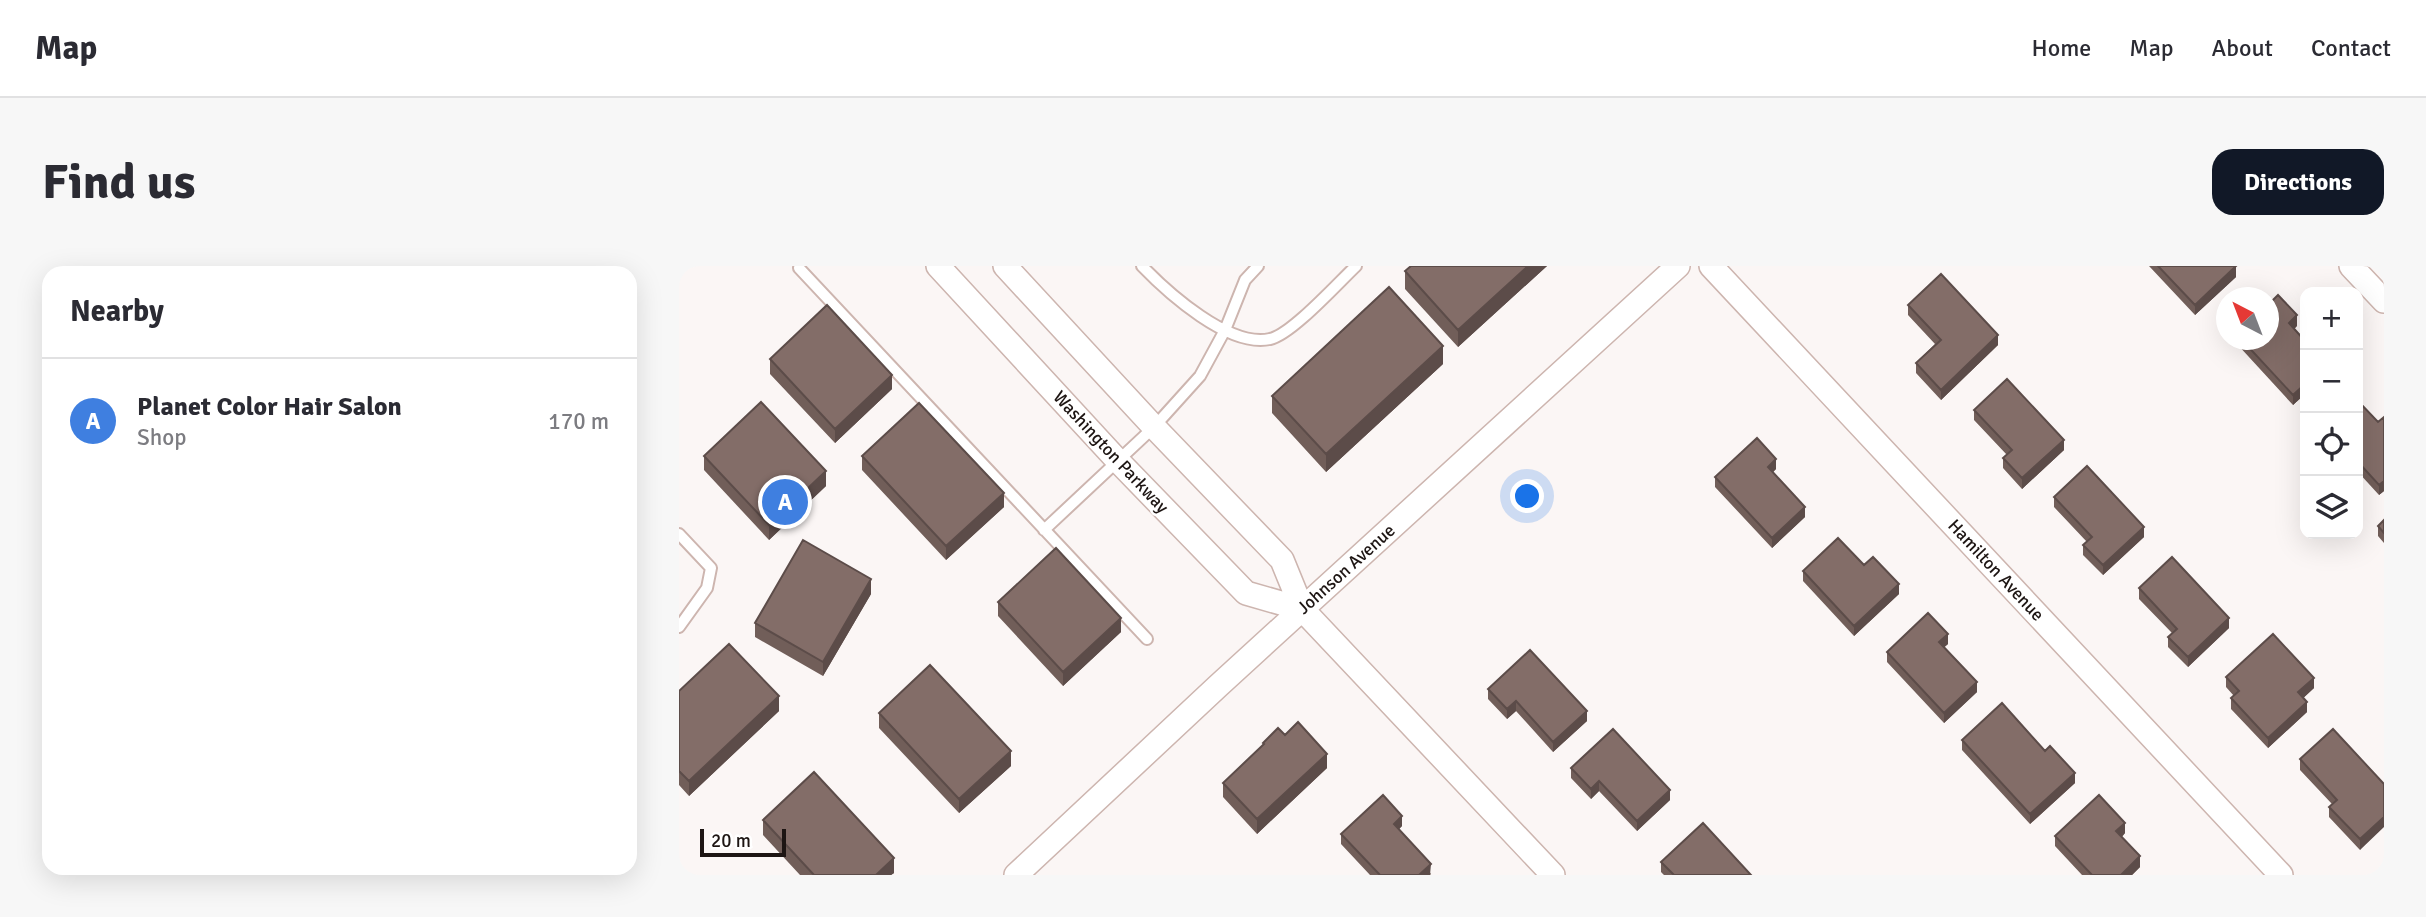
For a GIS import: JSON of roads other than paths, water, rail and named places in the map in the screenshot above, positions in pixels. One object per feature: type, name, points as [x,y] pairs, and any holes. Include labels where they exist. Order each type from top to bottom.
[{"type":"street","name":"Washington Parkway","points":[[938,266],[1118,461],[1247,593],[1302,609]]},
{"type":"street","points":[[1005,266],[1154,428],[1282,561],[1302,609],[1553,875]]},
{"type":"street","name":"Johnson Avenue","points":[[1016,875],[1302,609],[1678,266]]},
{"type":"street","name":"Hamilton Avenue","points":[[1711,266],[2281,875]]},
{"type":"street","points":[[2351,266],[2384,301]]},
{"type":"lane","points":[[1044,530],[1154,428],[1200,376],[1225,330],[1245,280],[1258,266]]},
{"type":"lane","points":[[1150,269],[1179,302],[1225,330],[1256,340],[1272,339],[1291,327],[1356,266]]},
{"type":"lane","points":[[799,268],[1147,639]]},
{"type":"lane","points":[[679,534],[711,568],[707,588],[679,627]]},
{"type":"place","name":"Planet Color Hair Salon","points":[[785,502]]}]
